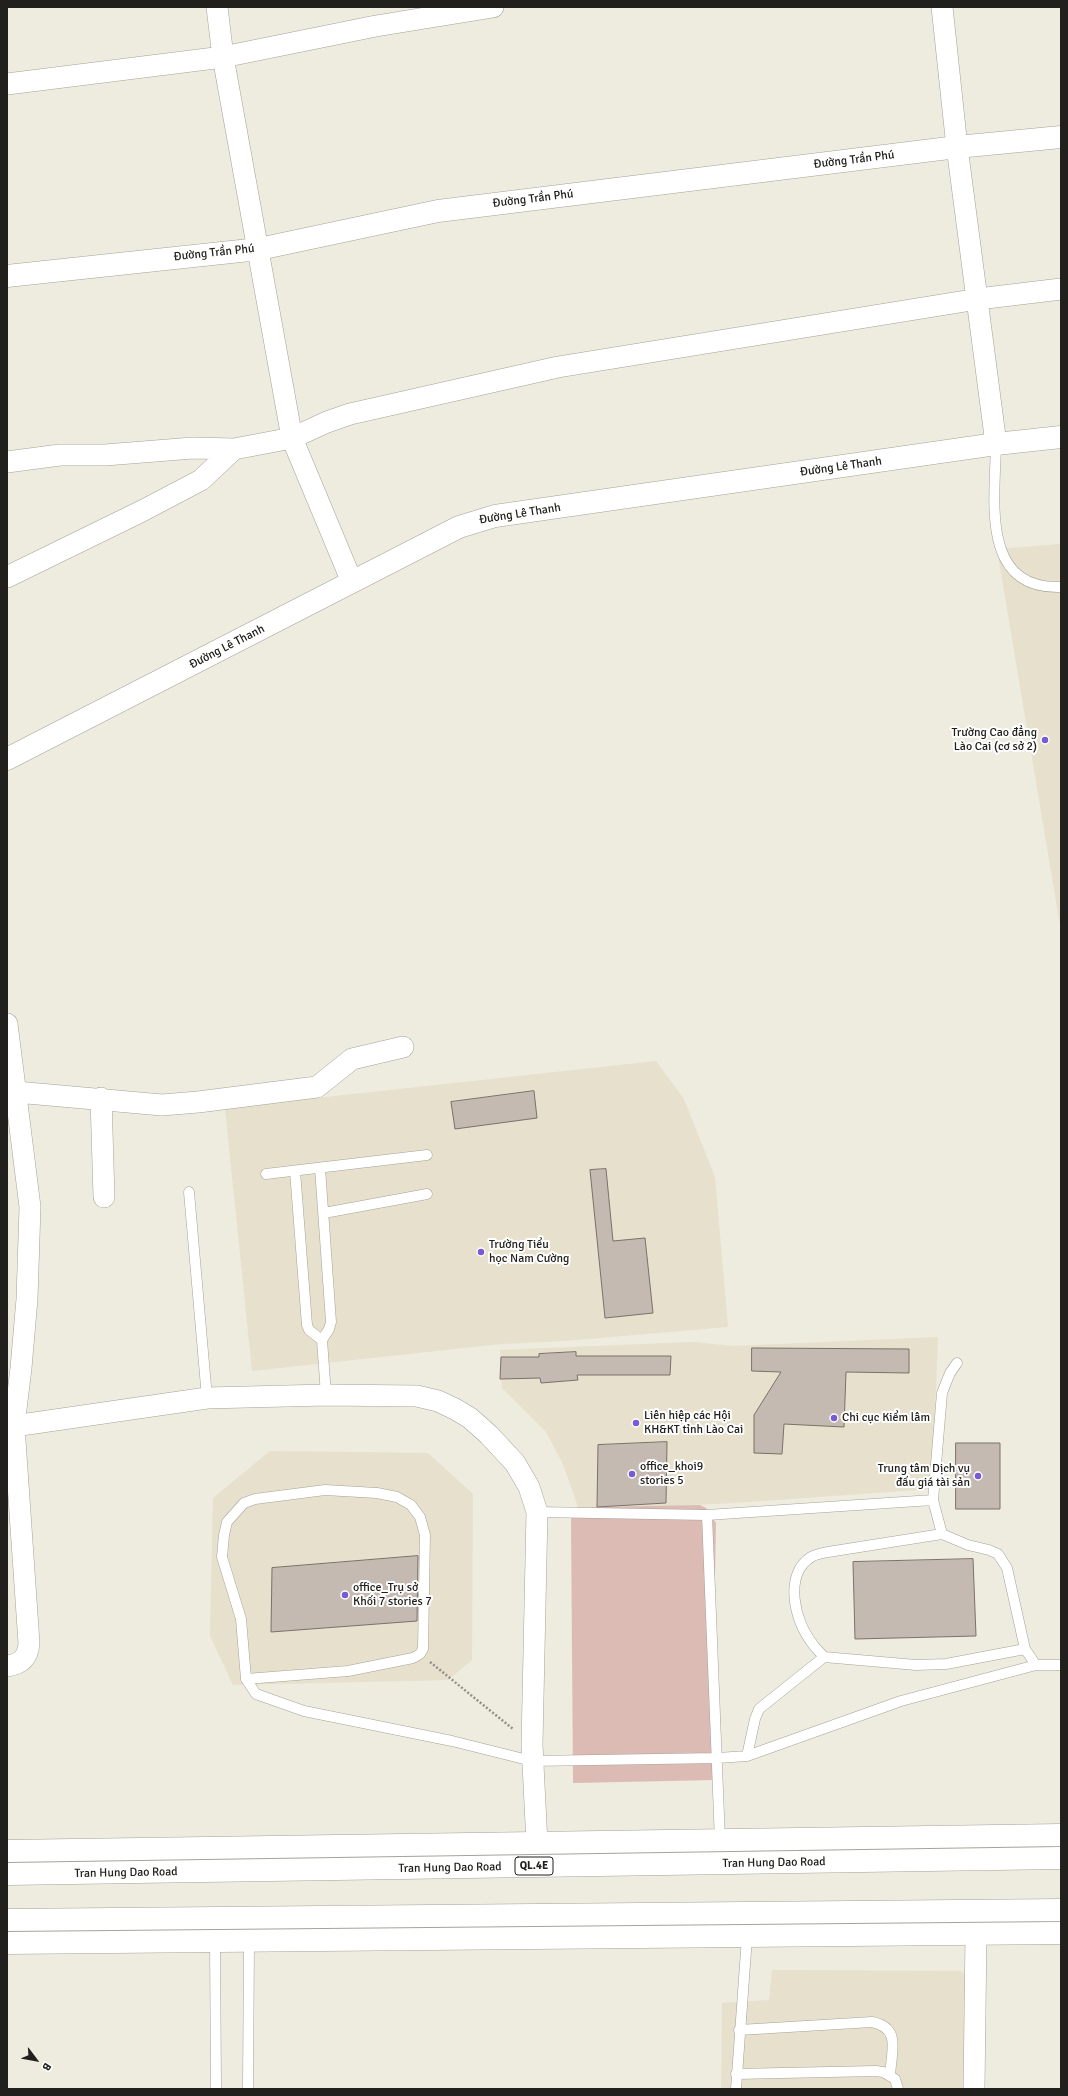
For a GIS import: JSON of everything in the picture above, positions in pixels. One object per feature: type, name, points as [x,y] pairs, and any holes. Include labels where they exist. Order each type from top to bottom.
[{"type":"main road","name":"Đường Trần Phú","points":[[7,276],[259,249],[438,211],[957,147],[1061,136]]},
{"type":"main road","name":"Đường Lê Thanh","points":[[7,759],[459,527],[495,516],[996,444],[1061,437]]},
{"type":"main road","name":"Tran Hung Dao Road","points":[[7,1851],[1061,1835]]},
{"type":"main road","name":"Tran Hung Dao Road","points":[[7,1874],[1061,1858]]},
{"type":"main road","points":[[7,1920],[1061,1910]]},
{"type":"main road","points":[[7,1943],[1061,1933]]},
{"type":"street","points":[[217,7],[223,57],[259,249],[292,438],[352,582]]},
{"type":"street","points":[[7,84],[223,57],[376,26],[493,7]]},
{"type":"street","points":[[942,7],[957,147],[996,444]]},
{"type":"street","points":[[7,462],[60,455],[105,455],[193,448],[234,449],[292,438],[327,422],[350,414],[558,367],[978,299],[1061,290]]},
{"type":"street","points":[[7,577],[142,511],[201,480],[234,449]]},
{"type":"street","points":[[7,1024],[30,1207],[27,1299],[21,1368],[11,1427],[29,1642],[28,1652],[23,1661],[7,1666]]},
{"type":"street","points":[[16,1092],[101,1098],[162,1105],[317,1087],[352,1059],[403,1046]]},
{"type":"street","points":[[101,1098],[104,1197]]},
{"type":"street","points":[[11,1427],[207,1398],[326,1395],[417,1396],[438,1401],[470,1418],[489,1435],[515,1463],[529,1487],[537,1512],[532,1753],[537,1843]]},
{"type":"street","points":[[974,2089],[976,1934]]},
{"type":"lane","points":[[996,444],[994,516],[999,547],[1012,571],[1022,580],[1036,586],[1061,587]]},
{"type":"lane","points":[[266,1174],[427,1155]]},
{"type":"lane","points":[[320,1168],[331,1322],[329,1329],[322,1340],[326,1395]]},
{"type":"lane","points":[[296,1171],[307,1325],[309,1330],[322,1340]]},
{"type":"lane","points":[[189,1192],[207,1398]]},
{"type":"lane","points":[[324,1213],[427,1194]]},
{"type":"lane","points":[[942,1534],[933,1500],[942,1393],[950,1372],[957,1363]]},
{"type":"lane","points":[[246,1679],[348,1671],[413,1658],[420,1654],[424,1642],[425,1535],[420,1516],[411,1505],[397,1498],[377,1493],[349,1490],[325,1490],[255,1499],[244,1503],[227,1522],[224,1535],[222,1557],[241,1619],[246,1679],[256,1694],[304,1711],[452,1741],[532,1753],[718,1758],[747,1756],[901,1702],[1036,1666],[1061,1665]]},
{"type":"lane","points":[[537,1512],[707,1515],[933,1500]]},
{"type":"lane","points":[[707,1515],[718,1758],[720,1841]]},
{"type":"lane","points":[[824,1657],[812,1643],[802,1625],[796,1607],[794,1590],[796,1576],[804,1563],[812,1556],[828,1552],[942,1534],[968,1545],[989,1550],[998,1554],[1003,1559],[1007,1568],[1025,1649],[1036,1666]]},
{"type":"lane","points":[[747,1756],[759,1709],[824,1657],[916,1665],[946,1664],[1025,1649]]},
{"type":"lane","points":[[736,2089],[746,1937]]},
{"type":"lane","points":[[215,1941],[216,2089]]},
{"type":"lane","points":[[248,2089],[249,1941]]},
{"type":"lane","points":[[740,2030],[872,2022],[881,2024],[887,2027],[892,2036],[890,2076]]},
{"type":"lane","points":[[736,2074],[876,2071],[895,2079],[898,2089]]},
{"type":"path","points":[[420,1654],[532,1753]]},
{"type":"shaded area","name":"Trường Cao đẳng Lào Cai (cơ sở 2)","points":[[1061,544],[1061,931],[997,549]]},
{"type":"shaded area","name":"Trường Tiểu học Nam Cường","points":[[656,1061],[684,1099],[715,1177],[728,1327],[564,1341],[501,1344],[252,1371],[225,1108]]},
{"type":"shaded area","points":[[938,1337],[932,1489],[734,1503],[579,1510],[563,1464],[546,1432],[502,1388],[500,1350],[692,1342],[734,1346]]},
{"type":"shaded area","points":[[270,1451],[428,1453],[473,1494],[472,1660],[448,1680],[233,1685],[210,1636],[213,1498]]},
{"type":"shaded area","points":[[700,1505],[706,1508],[716,1523],[712,1726],[714,1780],[573,1783],[571,1519],[579,1510],[597,1507]]},
{"type":"shaded area","points":[[772,1970],[961,1971],[969,1979],[969,2089],[721,2089],[722,2003],[769,2000]]},
{"type":"building","points":[[534,1091],[537,1118],[455,1129],[451,1102]]},
{"type":"building","points":[[606,1169],[613,1241],[645,1238],[653,1313],[605,1318],[590,1170]]},
{"type":"building","points":[[752,1348],[909,1349],[909,1373],[846,1372],[844,1427],[784,1424],[782,1454],[754,1453],[754,1415],[781,1372],[752,1371]]},
{"type":"building","points":[[576,1352],[576,1356],[671,1356],[670,1375],[577,1375],[578,1380],[541,1383],[540,1378],[500,1379],[501,1357],[539,1357],[539,1354]]},
{"type":"building","name":"office_khoi9 stories 5","points":[[667,1442],[666,1503],[597,1507],[598,1445]]},
{"type":"building","name":"Trung tâm Dịch vụ đấu giá tài sản","points":[[956,1443],[1000,1443],[1000,1509],[956,1509]]},
{"type":"building","name":"office_Trụ sở Khối 7 stories 7","points":[[418,1556],[417,1621],[271,1632],[272,1568]]},
{"type":"building","points":[[973,1559],[976,1636],[855,1639],[853,1562]]},
{"type":"place","name":"Trường Cao đẳng Lào Cai (cơ sở 2)","points":[[1045,740]]},
{"type":"place","name":"Trường Tiểu học Nam Cường","points":[[481,1252]]},
{"type":"place","name":"Chi cục Kiểm lâm","points":[[834,1418]]},
{"type":"place","name":"Liên hiệp các Hội KH&KT tỉnh Lào Cai","points":[[636,1423]]},
{"type":"place","name":"office_khoi9 stories 5","points":[[632,1474]]},
{"type":"place","name":"Trung tâm Dịch vụ đấu giá tài sản","points":[[978,1476]]},
{"type":"place","name":"office_Trụ sở Khối 7 stories 7","points":[[345,1595]]}]
